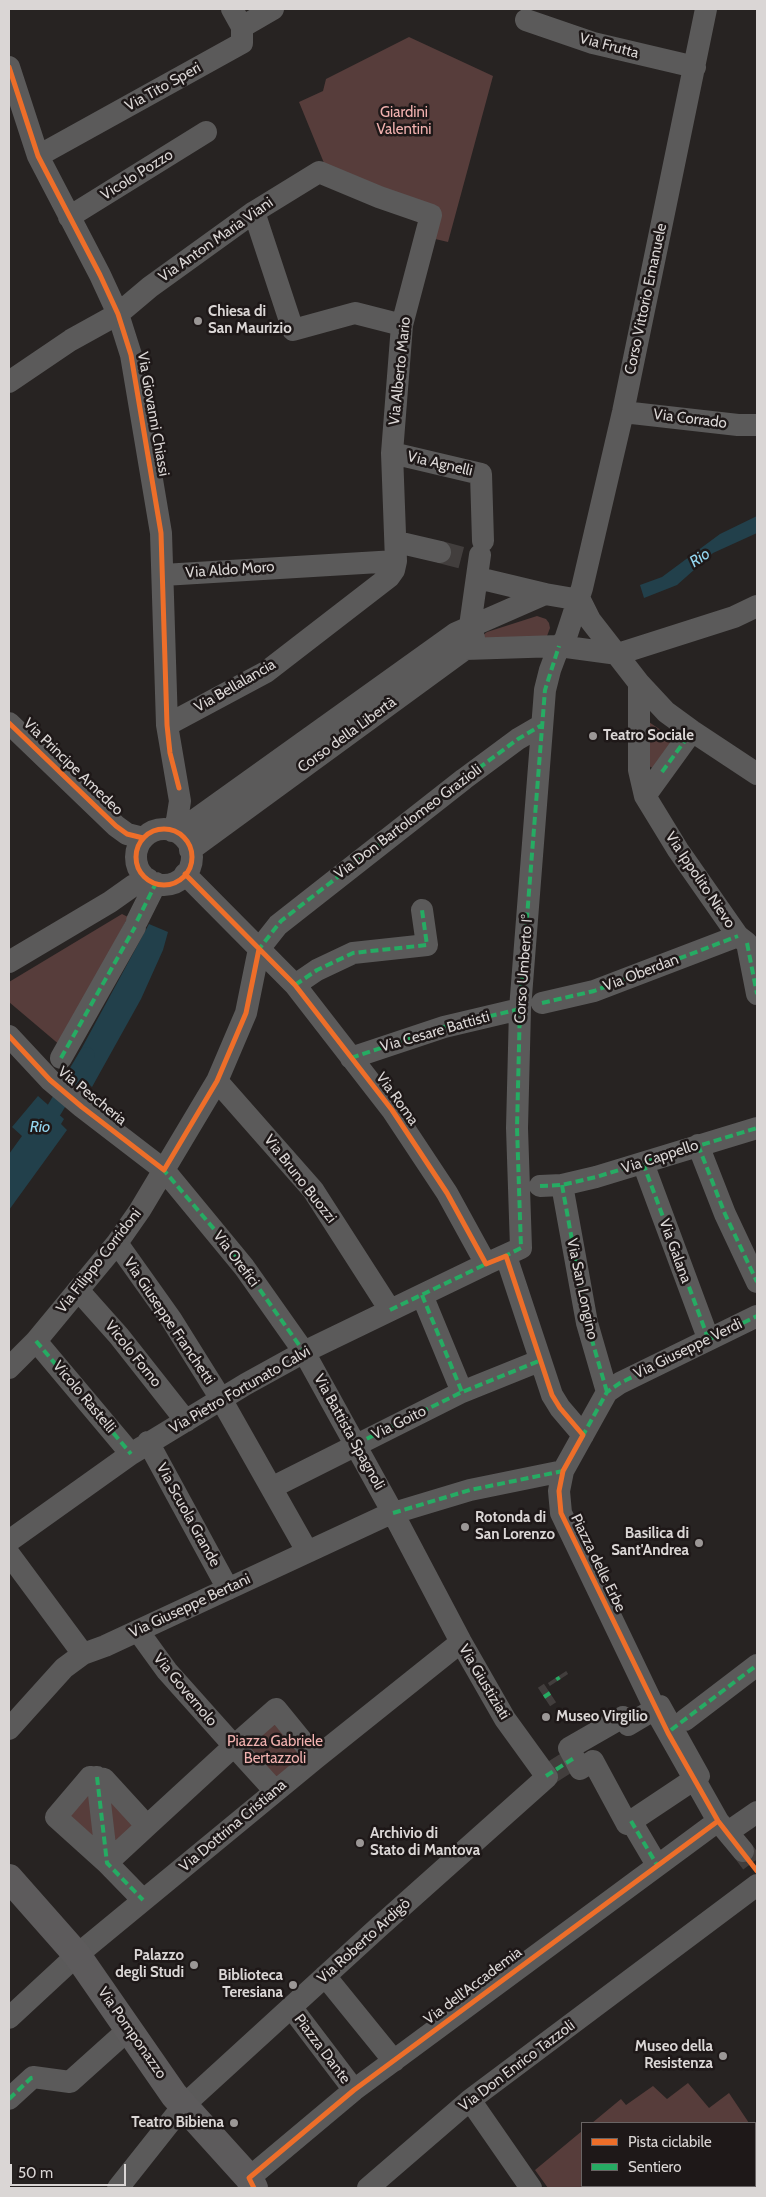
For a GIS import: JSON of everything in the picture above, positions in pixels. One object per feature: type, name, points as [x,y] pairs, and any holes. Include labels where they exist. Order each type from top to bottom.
[{"type":"main road","name":"Via Pomponazzo","points":[[9,1878],[77,1955],[183,2106],[252,2183]]},
{"type":"street","name":"Via Tito Speri","points":[[38,156],[242,43],[237,18],[273,9]]},
{"type":"street","name":"Corso Vittorio Emanuele","points":[[559,646],[565,640],[581,594],[623,412],[706,9]]},
{"type":"street","name":"Via Frutta","points":[[526,20],[593,43],[695,67]]},
{"type":"street","name":"Via Giovanni Chiassi","points":[[10,75],[38,156],[100,275],[118,314],[131,354],[161,533],[167,725],[170,753],[179,788],[179,815],[172,831]]},
{"type":"street","name":"Vicolo Pozzo","points":[[69,217],[206,132]]},
{"type":"street","name":"Via Anton Maria Viani","points":[[9,382],[71,340],[118,314],[150,286],[254,212],[318,172]]},
{"type":"street","name":"Via Alberto Mario","points":[[318,172],[378,197],[431,214],[402,325],[392,453],[396,552]]},
{"type":"street","points":[[254,212],[293,330],[355,313],[402,325]]},
{"type":"street","name":"Via Corrado","points":[[623,412],[738,425],[757,425]]},
{"type":"street","name":"Via Agnelli","points":[[392,453],[481,474],[476,559]]},
{"type":"street","name":"Via Aldo Moro","points":[[163,575],[298,565],[396,552],[440,552]]},
{"type":"street","name":"Via Bellalancia","points":[[167,725],[266,672],[302,645],[389,577],[394,570],[396,552]]},
{"type":"street","points":[[757,606],[734,616],[618,654],[559,646],[467,639],[476,559],[545,594],[581,594],[590,620],[618,654],[639,683],[666,712],[757,774]]},
{"type":"street","name":"Corso della Libertà","points":[[225,812],[467,639],[545,594]]},
{"type":"street","name":"Corso Umberto I°","points":[[499,1257],[517,1128],[520,1009],[545,690],[559,646]]},
{"type":"street","name":"Via Ippolito Nievo","points":[[639,683],[639,770],[645,796],[678,850],[748,940],[757,994]]},
{"type":"street","name":"Via Principe Amedeo","points":[[9,723],[121,830],[143,838]]},
{"type":"street","name":"Via Don Bartolomeo Grazioli","points":[[259,950],[278,925],[464,779],[518,739],[542,725]]},
{"type":"street","points":[[645,796],[692,731]]},
{"type":"street","points":[[152,881],[142,875],[136,862],[136,851],[143,838],[153,831],[172,831],[185,828],[225,812]]},
{"type":"street","points":[[190,850],[225,812]]},
{"type":"street","points":[[9,962],[115,899],[134,885],[152,881],[171,884],[185,874],[190,864],[190,850],[185,839],[172,831]]},
{"type":"street","name":"Via Roma","points":[[185,874],[295,985],[392,1110],[447,1193],[499,1257]]},
{"type":"street","points":[[62,1058],[136,924],[152,881]]},
{"type":"street","points":[[295,985],[317,970],[353,953],[426,945],[422,910]]},
{"type":"street","name":"Via Oberdan","points":[[542,1003],[585,994],[748,940]]},
{"type":"street","name":"Via Filippo Corridoni","points":[[9,1368],[36,1341],[116,1243],[164,1170],[217,1081],[246,1013],[259,950]]},
{"type":"street","name":"Via Cesare Battisti","points":[[350,1058],[444,1027],[520,1009]]},
{"type":"street","name":"Via Pescheria","points":[[9,1036],[50,1080],[164,1170]]},
{"type":"street","name":"Via Bruno Buozzi","points":[[217,1081],[313,1190],[390,1310]]},
{"type":"street","name":"Via Cappello","points":[[551,1186],[643,1163],[757,1128]]},
{"type":"street","points":[[698,1145],[725,1214],[757,1282]]},
{"type":"street","name":"Via Galana","points":[[643,1163],[708,1338]]},
{"type":"street","name":"Via Orefici","points":[[164,1170],[231,1249],[304,1352]]},
{"type":"street","name":"Via San Longino","points":[[551,1186],[588,1323],[613,1387]]},
{"type":"street","name":"Via Giuseppe Franchetti","points":[[116,1243],[171,1319],[222,1399],[273,1487],[307,1551]]},
{"type":"street","points":[[499,1257],[533,1363],[556,1402],[583,1434]]},
{"type":"street","name":"Via Pietro Fortunato Calvi","points":[[9,1541],[140,1448],[222,1399],[304,1352],[499,1257]]},
{"type":"street","name":"Vicolo Forno","points":[[78,1290],[119,1336],[186,1421]]},
{"type":"street","points":[[422,1295],[462,1392]]},
{"type":"street","name":"Via Giuseppe Verdi","points":[[613,1387],[708,1338],[757,1316]]},
{"type":"street","name":"Vicolo Rastelli","points":[[36,1341],[140,1448]]},
{"type":"street","name":"Via Battista Spagnoli","points":[[304,1352],[356,1444],[429,1581]]},
{"type":"street","name":"Via Goito","points":[[273,1487],[462,1392],[533,1363]]},
{"type":"street","name":"Piazza delle Erbe","points":[[613,1387],[583,1434],[563,1471],[559,1491],[560,1513],[655,1709]]},
{"type":"street","name":"Via Scuola Grande","points":[[140,1448],[228,1588]]},
{"type":"street","name":"Via Giuseppe Bertani","points":[[9,1729],[64,1668],[84,1654],[393,1513],[451,1495],[563,1471]]},
{"type":"street","points":[[9,1554],[84,1654]]},
{"type":"street","name":"Via Giustiziati","points":[[429,1581],[461,1642],[506,1719],[548,1776]]},
{"type":"street","name":"Via Governolo","points":[[138,1631],[167,1672],[234,1746]]},
{"type":"street","name":"Via Dottrina Cristiana","points":[[9,2018],[77,1955],[275,1791],[461,1642]]},
{"type":"street","points":[[676,1726],[757,1665]]},
{"type":"street","points":[[660,1706],[676,1726],[699,1776],[627,1824],[593,1761],[580,1769],[569,1748],[623,1717],[628,1725],[660,1706]]},
{"type":"street","points":[[107,1863],[276,1709],[316,1758]]},
{"type":"street","points":[[655,1709],[694,1779],[752,1868]]},
{"type":"street","points":[[234,1746],[275,1791]]},
{"type":"street","name":"Via Roberto Ardigò","points":[[118,2188],[183,2106],[548,1776]]},
{"type":"street","points":[[144,1900],[107,1863],[56,1817],[90,1777],[97,1777],[104,1779],[147,1826]]},
{"type":"street","points":[[97,1777],[107,1863]]},
{"type":"street","name":"Via dell'Accademia","points":[[252,2183],[354,2090],[657,1865],[723,1826],[757,1812]]},
{"type":"street","points":[[631,1821],[657,1865]]},
{"type":"street","name":"Via Don Enrico Tazzoli","points":[[368,2188],[470,2100],[671,1951],[752,1868]]},
{"type":"street","points":[[326,1976],[394,2061]]},
{"type":"street","name":"Piazza Dante","points":[[291,2007],[354,2090]]},
{"type":"street","points":[[9,2099],[31,2078],[36,2077],[70,2082],[129,2029]]},
{"type":"street","points":[[470,2100],[531,2188]]},
{"type":"green space","name":"Giardini Valentini","points":[[409,37],[493,76],[448,242],[431,238],[438,211],[324,163],[299,102],[323,91],[326,79]]},
{"type":"green space","points":[[537,616],[546,619],[549,623],[550,628],[547,636],[488,642],[483,635],[487,632]]},
{"type":"green space","points":[[643,718],[677,741],[658,771],[647,765]]},
{"type":"green space","points":[[122,914],[128,917],[61,1046],[9,1002],[9,982]]},
{"type":"green space","name":"Piazza Gabriele Bertazzoli","points":[[275,1717],[306,1756],[274,1783],[242,1744]]},
{"type":"green space","points":[[91,1781],[104,1856],[61,1817]]},
{"type":"green space","points":[[104,1784],[140,1827],[113,1853]]},
{"type":"green space","points":[[688,2083],[709,2108],[729,2093],[748,2122],[593,2122],[621,2099],[626,2105],[653,2086],[667,2099]]},
{"type":"green space","points":[[581,2132],[581,2187],[756,2187],[756,2134],[757,2136],[757,2188],[548,2188],[535,2170]]},
{"type":"water","points":[[757,516],[757,533],[713,553],[677,585],[644,598],[640,585],[662,577],[720,534]]},
{"type":"water","points":[[149,924],[168,932],[163,950],[141,999],[92,1087],[71,1068]]},
{"type":"water","name":"Rio","points":[[38,1096],[64,1119],[61,1124],[67,1130],[9,1210],[9,1154],[22,1136],[12,1127]]},
{"type":"waterway","name":"Rio","points":[[41,1127],[54,1110],[87,1055]]},
{"type":"tunnel","points":[[440,552],[463,558]]},
{"type":"tunnel","points":[[544,1697],[550,1693]]},
{"type":"tunnel","points":[[549,1774],[574,1758]]},
{"type":"tunnel","points":[[743,1851],[752,1863]]},
{"type":"marked path","points":[[503,1257],[521,1248],[517,1128],[520,1005],[545,690],[559,646]]},
{"type":"marked path","points":[[261,951],[259,949],[281,921],[464,779],[518,739],[542,725]]},
{"type":"marked path","points":[[662,772],[692,731]]},
{"type":"marked path","points":[[137,921],[156,883]]},
{"type":"marked path","points":[[295,985],[317,970],[353,953],[427,945],[422,910]]},
{"type":"marked path","points":[[61,1058],[135,927]]},
{"type":"marked path","points":[[542,1003],[594,991],[738,936]]},
{"type":"marked path","points":[[747,943],[757,994]]},
{"type":"marked path","points":[[351,1058],[444,1027],[520,1009]]},
{"type":"marked path","points":[[540,1186],[562,1185],[596,1177],[757,1128]]},
{"type":"marked path","points":[[698,1145],[725,1214],[757,1282]]},
{"type":"marked path","points":[[643,1163],[708,1338]]},
{"type":"marked path","points":[[162,1168],[231,1249],[304,1352]]},
{"type":"marked path","points":[[562,1185],[587,1323],[607,1392]]},
{"type":"marked path","points":[[390,1310],[486,1264]]},
{"type":"marked path","points":[[422,1295],[462,1392]]},
{"type":"marked path","points":[[582,1437],[607,1392],[620,1383],[757,1316]]},
{"type":"marked path","points":[[36,1341],[131,1454]]},
{"type":"marked path","points":[[356,1444],[462,1392],[539,1361]]},
{"type":"marked path","points":[[393,1513],[470,1490],[563,1471]]},
{"type":"marked path","points":[[671,1730],[757,1665]]},
{"type":"marked path","points":[[544,1697],[550,1693]]},
{"type":"marked path","points":[[546,1776],[574,1758]]},
{"type":"marked path","points":[[97,1777],[107,1863],[143,1900]]},
{"type":"marked path","points":[[631,1821],[657,1865]]},
{"type":"marked path","points":[[9,2099],[31,2078],[36,2077]]},
{"type":"cycle path","points":[[9,67],[38,156],[100,275],[118,314],[131,355],[161,533],[167,725],[170,753],[179,788]]},
{"type":"cycle path","points":[[9,723],[116,826],[127,834],[143,838]]},
{"type":"cycle path","points":[[164,829],[179,834],[187,842],[192,857],[187,872],[179,880],[164,885],[149,880],[141,872],[136,857],[141,842],[149,834],[164,829]]},
{"type":"cycle path","points":[[185,874],[295,985],[392,1110],[447,1193],[486,1264],[506,1256],[552,1395],[560,1408],[583,1435],[563,1471],[559,1491],[561,1513],[668,1733],[718,1821],[757,1871]]},
{"type":"cycle path","points":[[9,1036],[50,1080],[164,1170],[217,1081],[246,1013],[259,949]]},
{"type":"cycle path","points":[[254,2188],[249,2178],[354,2090],[718,1821]]},
{"type":"place","name":"Chiesa di San Maurizio","points":[[198,321]]},
{"type":"place","name":"Teatro Sociale","points":[[593,736]]},
{"type":"place","name":"Rotonda di San Lorenzo","points":[[465,1527]]},
{"type":"place","name":"Basilica di Sant'Andrea","points":[[699,1543]]},
{"type":"place","name":"Museo Virgilio","points":[[546,1717]]},
{"type":"place","name":"Archivio di Stato di Mantova","points":[[360,1843]]},
{"type":"place","name":"Palazzo degli Studi","points":[[194,1965]]},
{"type":"place","name":"Biblioteca Teresiana","points":[[293,1985]]},
{"type":"place","name":"Museo della Resistenza","points":[[723,2056]]},
{"type":"place","name":"Teatro Bibiena","points":[[234,2123]]}]
